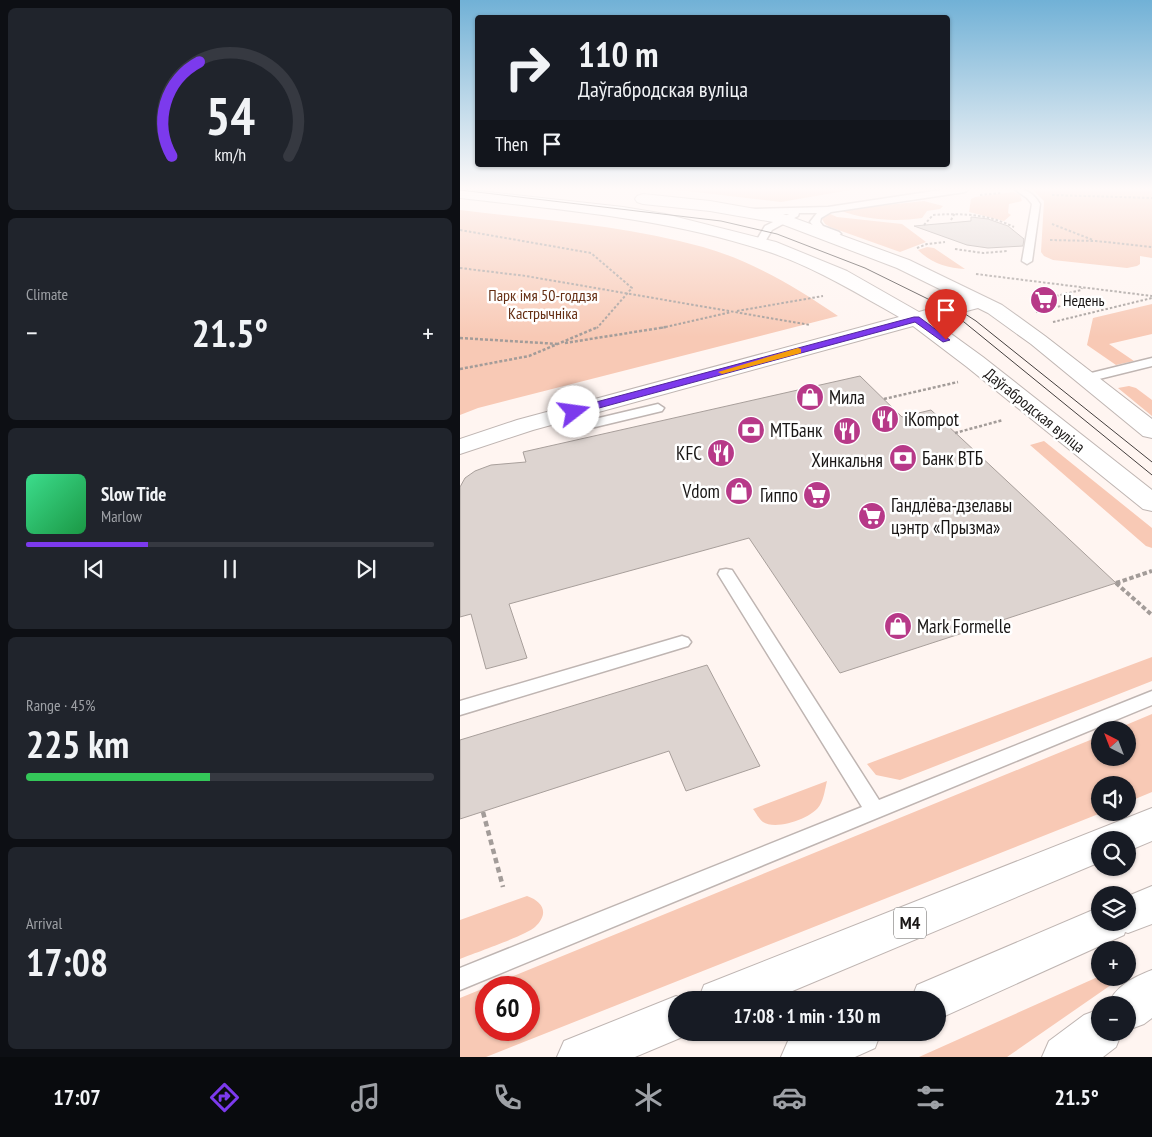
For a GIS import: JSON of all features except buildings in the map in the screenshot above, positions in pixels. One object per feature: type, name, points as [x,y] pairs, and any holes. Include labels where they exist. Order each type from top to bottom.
[{"type":"main road","name":"Даўгабродская вуліца","points":[[743,238],[805,259],[840,275],[916,319],[975,362],[1152,503]]},
{"type":"main road","points":[[836,238],[903,264],[982,301],[1038,340],[1152,431]]},
{"type":"main road","points":[[460,447],[483,438],[565,429],[916,319],[982,301]]},
{"type":"main road","points":[[1135,831],[1152,824]]},
{"type":"main road","name":"М4","points":[[742,991],[1091,849]]},
{"type":"main road","points":[[1136,911],[1152,904]]},
{"type":"main road","points":[[946,994],[1091,930]]},
{"type":"main road","points":[[1136,1004],[1152,991]]},
{"type":"main road","points":[[580,1057],[668,1021]]},
{"type":"main road","points":[[1065,1057],[1091,1037]]},
{"type":"main road","points":[[804,1057],[839,1041]]},
{"type":"lane","points":[[760,243],[762,238]]},
{"type":"lane","points":[[844,238],[850,243]]},
{"type":"lane","points":[[1027,261],[1030,239]]},
{"type":"lane","points":[[1087,378],[1152,362]]},
{"type":"lane","points":[[565,429],[658,408]]},
{"type":"lane","points":[[726,574],[875,810]]},
{"type":"lane","points":[[460,708],[682,642]]},
{"type":"lane","points":[[460,979],[1152,698]]},
{"type":"path","points":[[460,369],[529,356],[596,330],[632,288],[592,252],[510,238]]},
{"type":"path","points":[[1089,238],[1096,241]]},
{"type":"path","points":[[1030,239],[1096,241],[1152,247]]},
{"type":"path","points":[[955,249],[1005,252],[1012,249]]},
{"type":"path","points":[[460,268],[526,276],[814,325]]},
{"type":"path","points":[[986,276],[1152,297]]},
{"type":"path","points":[[1056,296],[1080,290],[1083,287]]},
{"type":"path","points":[[460,338],[560,344],[648,331],[734,311],[823,296]]},
{"type":"path","points":[[1050,323],[1152,297]]},
{"type":"path","points":[[1036,312],[1068,304]]},
{"type":"path","points":[[884,399],[958,382]]},
{"type":"path","points":[[955,432],[1003,420]]},
{"type":"path","points":[[1152,571],[1116,583],[1152,615]]},
{"type":"path","points":[[483,812],[503,887]]},
{"type":"green space","name":"Парк імя 50-годдзя Кастрычніка","points":[[460,238],[666,238],[703,247],[756,267],[806,295],[838,316],[478,408],[460,415]]},
{"type":"green space","points":[[862,238],[921,238],[926,242],[900,252]]},
{"type":"green space","points":[[1042,238],[1152,238],[1152,258],[1140,256],[1140,264],[1127,268],[1053,260],[1044,256],[1041,252]]},
{"type":"green space","points":[[927,247],[934,248],[965,269],[940,264],[918,250]]},
{"type":"green space","points":[[1152,304],[1152,334],[1109,344],[1134,361],[1116,365],[1087,345],[1093,318]]},
{"type":"green space","points":[[1129,386],[1136,388],[1152,400],[1152,416],[1118,388]]},
{"type":"green space","points":[[1044,441],[1152,528],[1152,548],[1146,546],[1030,445]]},
{"type":"green space","points":[[1152,657],[1152,681],[900,780],[876,775],[867,764]]},
{"type":"green space","points":[[1152,714],[1152,792],[1136,799],[1136,776],[1091,776],[1091,817],[540,1036],[540,976],[514,976],[1091,740],[1091,766],[1136,766],[1135,721]]},
{"type":"green space","points":[[827,781],[820,805],[816,810],[794,822],[776,825],[769,824],[763,822],[753,809]]},
{"type":"green space","points":[[527,896],[541,905],[543,909],[542,918],[535,927],[511,939],[460,959],[460,920]]},
{"type":"green space","points":[[1091,980],[1091,986],[1109,986],[1095,996],[1091,996],[1091,999],[1007,1057],[919,1057]]},
{"type":"green space","points":[[475,992],[475,1041],[526,1041],[486,1057],[460,1057],[460,998]]},
{"type":"tram line","points":[[788,238],[865,268],[928,299],[964,322],[1152,475]]},
{"type":"tram line","points":[[959,310],[976,321],[1152,462]]},
{"type":"slow traffic","points":[[722,372],[798,351]]},
{"type":"place","name":"Недень","points":[[1044,300]]},
{"type":"place","name":"Мила","points":[[810,397]]},
{"type":"place","name":"iKompot","points":[[885,419]]},
{"type":"place","name":"МТБанк","points":[[751,430]]},
{"type":"place","name":"Хинкальня","points":[[847,431]]},
{"type":"place","name":"KFC","points":[[721,453]]},
{"type":"place","name":"Банк ВТБ","points":[[903,458]]},
{"type":"place","name":"Vdom","points":[[739,491]]},
{"type":"place","name":"Гиппо","points":[[817,495]]},
{"type":"place","name":"Гандлёва-дзелавы цэнтр «Прызма»","points":[[872,516]]},
{"type":"place","name":"Mark Formelle","points":[[898,626]]},
{"type":"route","points":[[574,412],[916,319],[946,340]]}]
